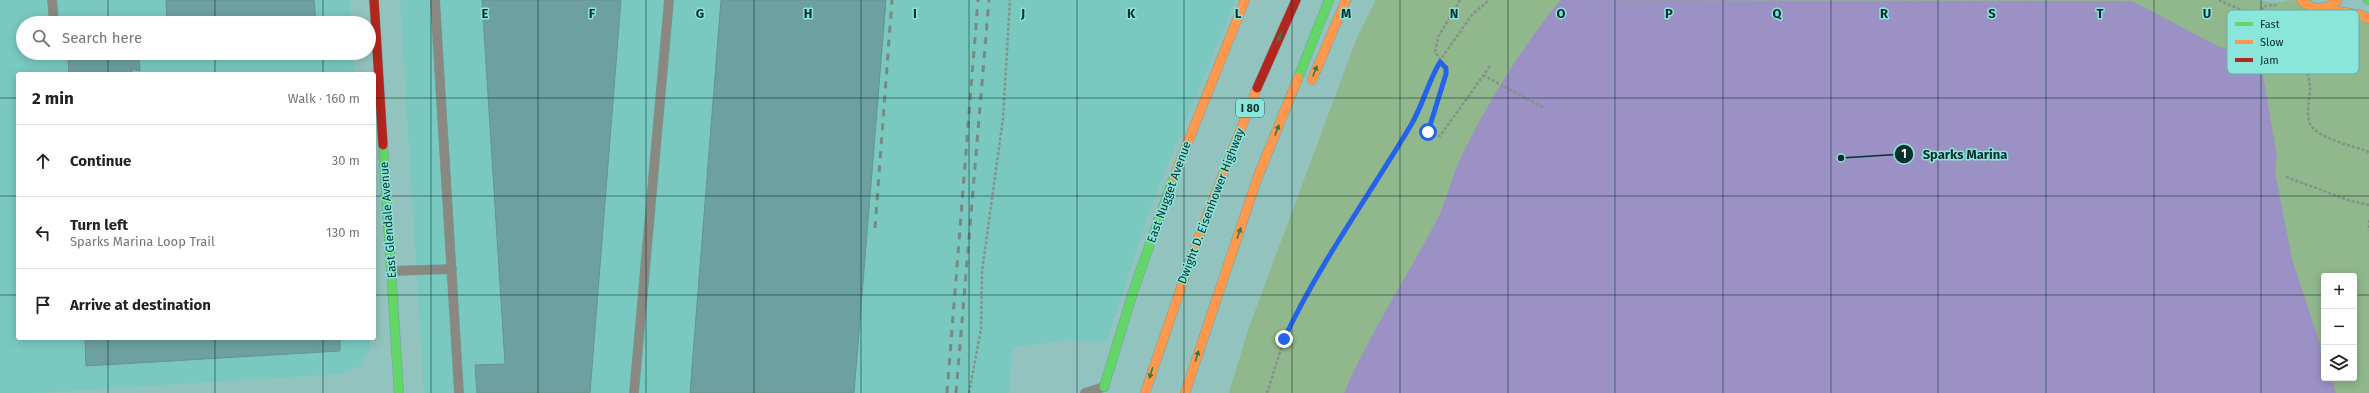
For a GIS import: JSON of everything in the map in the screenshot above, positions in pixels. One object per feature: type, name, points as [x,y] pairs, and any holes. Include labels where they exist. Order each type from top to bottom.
[{"type":"main road","name":"East Glendale Avenue","points":[[374,0],[375,16]]},
{"type":"main road","name":"East Nugget Avenue","points":[[1103,390],[1130,297],[1192,130],[1245,0]]},
{"type":"main road","name":"Dwight D. Eisenhower Highway","points":[[1144,393],[1164,330],[1204,216],[1296,0]]},
{"type":"main road","name":"I 80","points":[[1185,393],[1257,179],[1329,0]]},
{"type":"main road","points":[[1309,87],[1346,0]]},
{"type":"main road","points":[[2301,0],[2309,7],[2332,10]]},
{"type":"main road","points":[[2324,9],[2338,0]]},
{"type":"main road","points":[[2359,16],[2369,19]]},
{"type":"main road","name":"East Glendale Avenue","points":[[376,30],[399,393]]},
{"type":"main road","points":[[1257,179],[1283,141]]},
{"type":"main road","points":[[1204,216],[1223,149]]},
{"type":"lane","points":[[52,0],[53,16]]},
{"type":"lane","points":[[435,0],[459,393]]},
{"type":"lane","points":[[634,393],[669,0]]},
{"type":"lane","points":[[392,271],[452,268]]},
{"type":"lane","points":[[1085,393],[1103,390]]},
{"type":"path","points":[[969,393],[980,329],[983,265],[1003,118],[1010,0]]},
{"type":"path","points":[[1460,0],[1438,37],[1435,52],[1440,62],[1446,68],[1446,74],[1428,132],[1440,136],[1490,66]]},
{"type":"path","points":[[1267,393],[1284,339],[1298,310],[1369,190],[1412,123],[1429,81],[1440,62],[1472,15],[1490,0]]},
{"type":"path","points":[[2219,0],[2239,10]]},
{"type":"path","points":[[2262,10],[2264,6],[2276,5]]},
{"type":"path","points":[[2307,74],[2310,86],[2309,120],[2312,127],[2320,134],[2369,152]]},
{"type":"path","points":[[1483,75],[1544,108]]},
{"type":"path","points":[[2286,177],[2351,201],[2369,205]]},
{"type":"path","points":[[2369,220],[2369,231]]},
{"type":"shaded area","points":[[0,0],[350,0],[351,16],[16,16],[16,60],[354,60],[355,72],[16,72],[16,340],[370,340],[370,350],[359,367],[340,374],[37,393],[0,393]]},
{"type":"shaded area","points":[[400,0],[1235,0],[1150,208],[1107,341],[1069,340],[1013,347],[1009,393],[424,393]]},
{"type":"shaded area","points":[[1561,0],[2132,1],[2227,50],[2227,74],[2263,74],[2277,156],[2275,171],[2292,259],[2321,347],[2321,381],[2332,381],[2336,393],[1344,393],[1365,349],[1437,220],[1458,164],[1479,122],[1504,79],[1532,37]]},
{"type":"green space","points":[[1376,0],[2256,0],[2274,3],[2293,0],[2325,10],[2227,10],[2227,74],[2359,74],[2359,21],[2369,24],[2369,393],[1229,393],[1248,330],[1356,40]]},
{"type":"building","points":[[166,0],[314,0],[315,16],[167,16]]},
{"type":"building","points":[[482,0],[621,0],[590,393],[477,393],[475,365],[505,364]]},
{"type":"building","points":[[721,0],[886,0],[854,393],[690,393]]},
{"type":"building","points":[[68,60],[139,60],[140,71],[132,69],[132,72],[69,72]]},
{"type":"building","points":[[85,340],[340,340],[340,351],[86,366]]},
{"type":"railway","points":[[875,228],[892,0]]},
{"type":"railway","points":[[947,393],[978,0]]},
{"type":"railway","points":[[956,393],[989,0]]},
{"type":"traffic: fast","points":[[1298,78],[1329,0]]},
{"type":"traffic: fast","points":[[383,145],[399,393]]},
{"type":"traffic: fast","points":[[1104,387],[1134,289],[1174,177]]},
{"type":"traffic: slow","points":[[1174,177],[1245,0]]},
{"type":"traffic: slow","points":[[1312,80],[1346,0]]},
{"type":"traffic: slow","points":[[2301,0],[2305,4],[2314,8],[2323,8],[2337,1]]},
{"type":"traffic: slow","points":[[2324,9],[2330,10]]},
{"type":"traffic: slow","points":[[2359,15],[2369,19]]},
{"type":"traffic: slow","points":[[1185,393],[1257,179],[1298,78]]},
{"type":"traffic: slow","points":[[1145,393],[1196,244],[1257,88]]},
{"type":"traffic: jam","points":[[374,0],[375,16]]},
{"type":"traffic: jam","points":[[1257,88],[1296,0]]},
{"type":"traffic: jam","points":[[376,32],[383,145]]},
{"type":"place","name":"Sparks Marina","points":[[1841,158]]},
{"type":"route","points":[[1284,339],[1298,310],[1369,190],[1412,123],[1429,81],[1440,62],[1446,68],[1446,74],[1428,132]]}]
